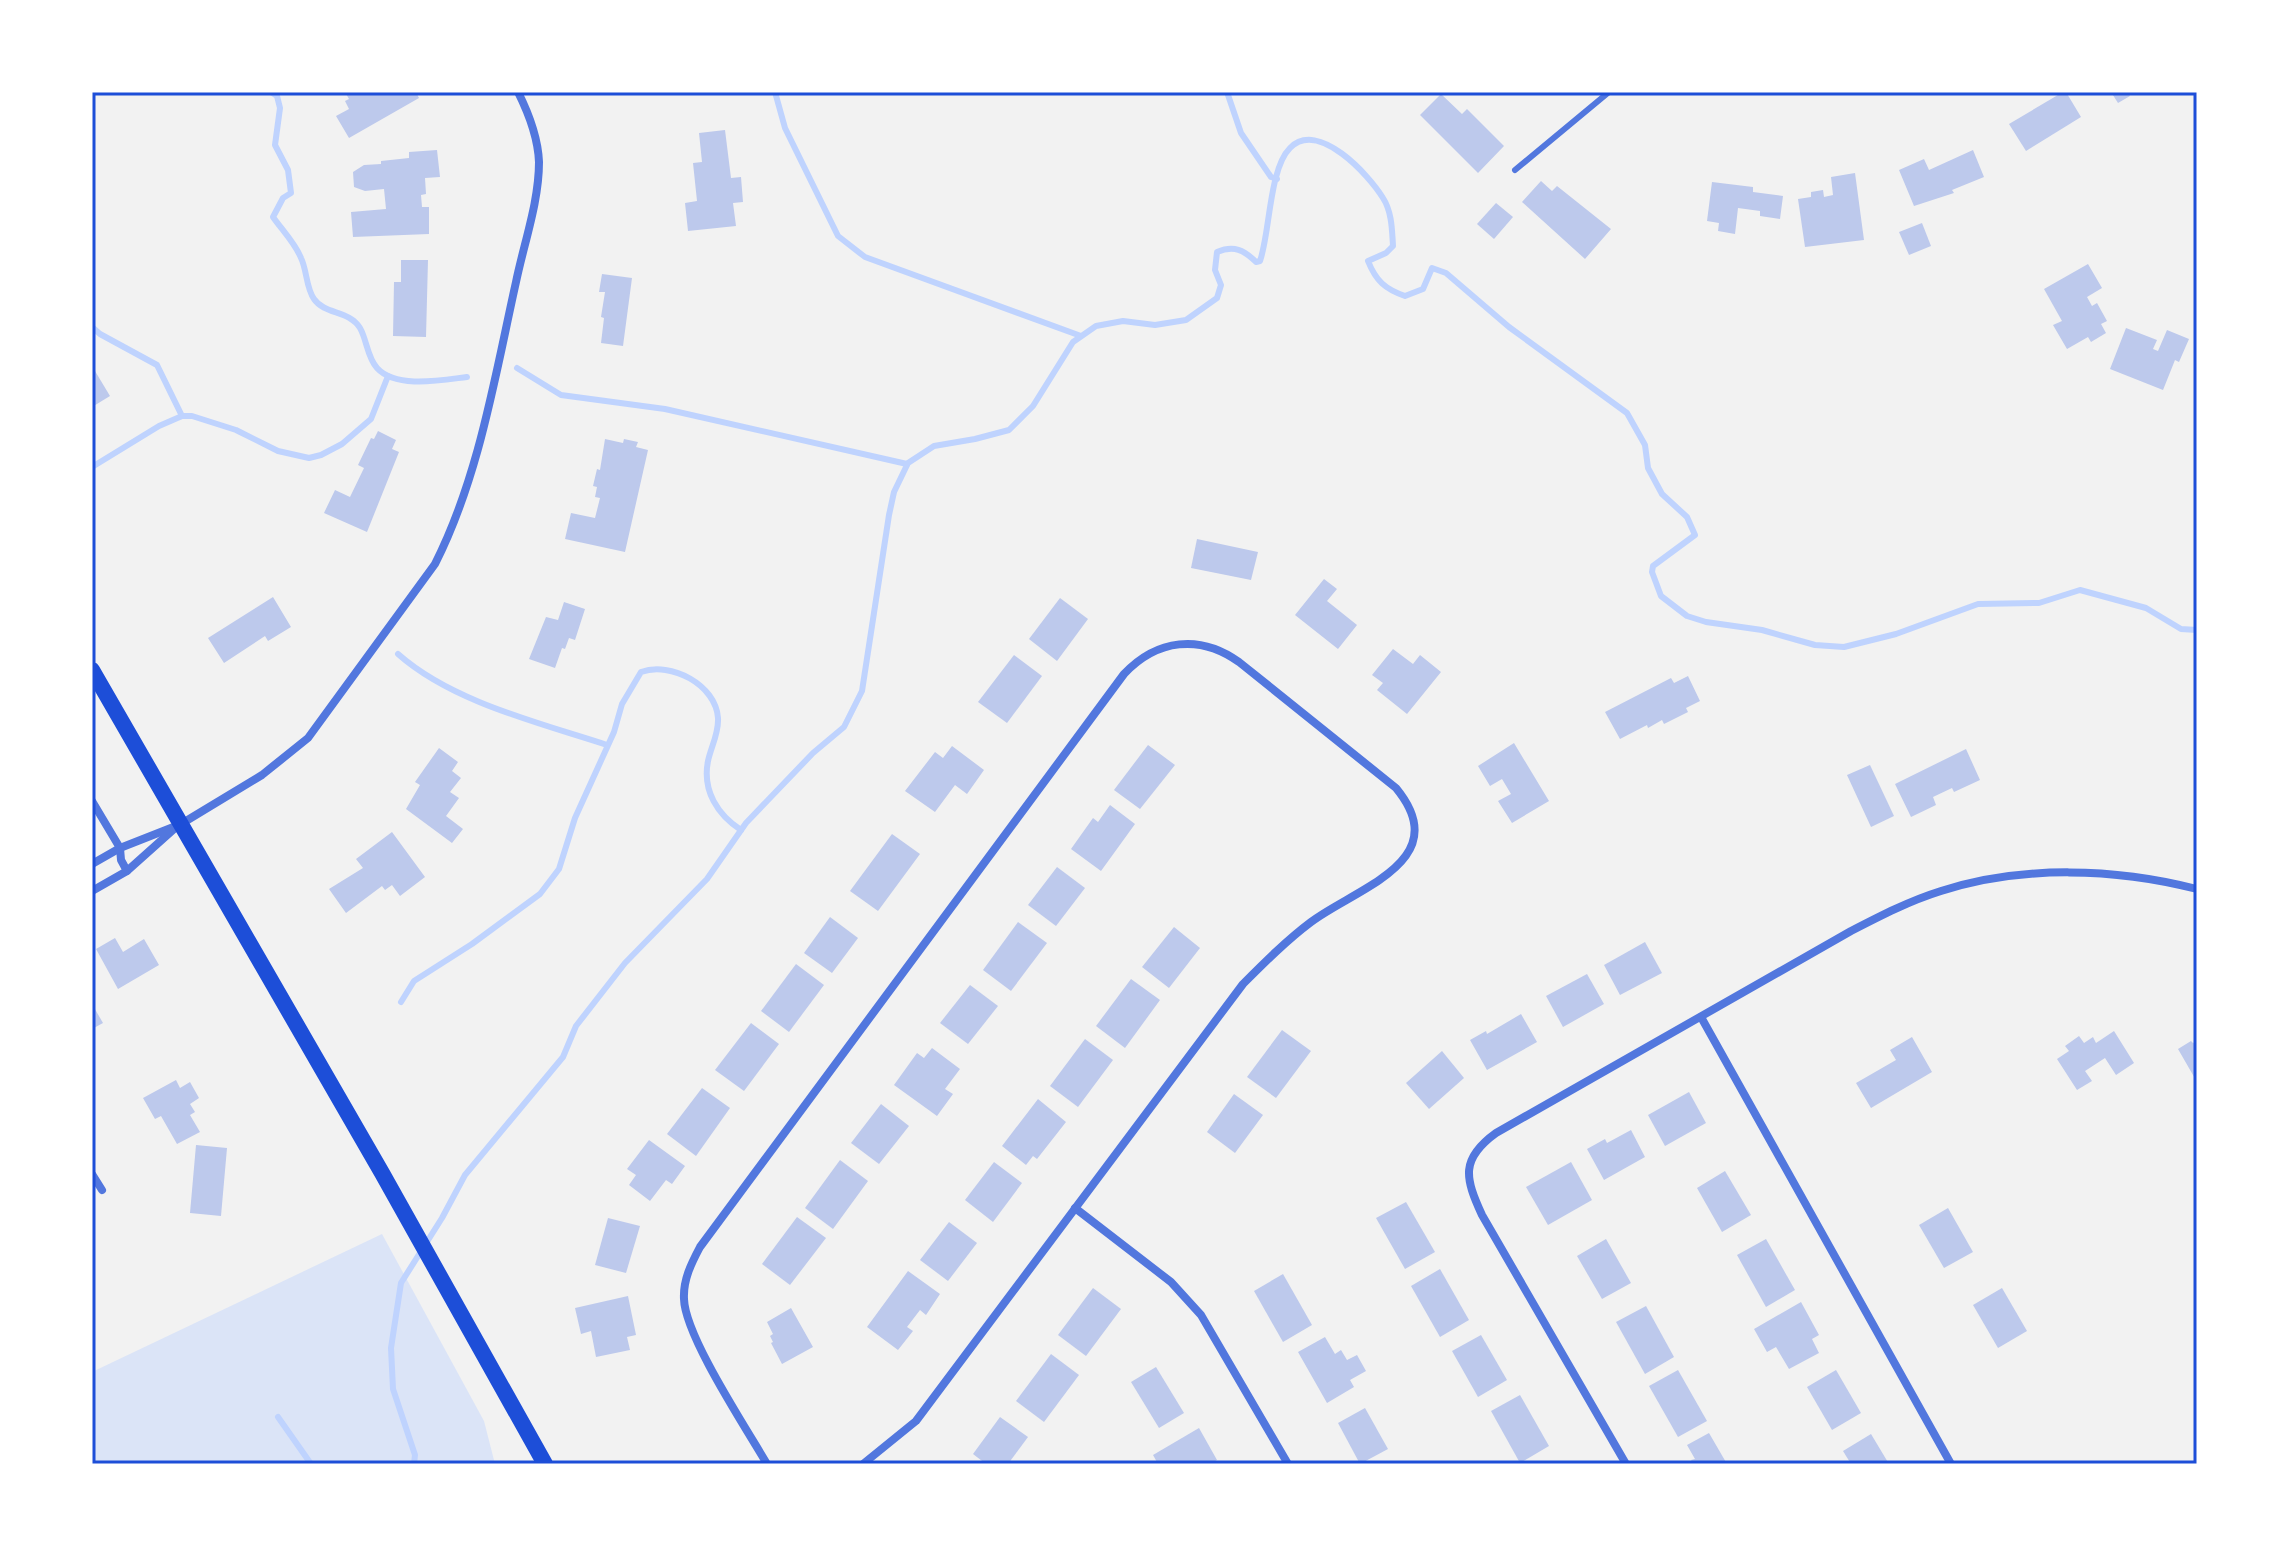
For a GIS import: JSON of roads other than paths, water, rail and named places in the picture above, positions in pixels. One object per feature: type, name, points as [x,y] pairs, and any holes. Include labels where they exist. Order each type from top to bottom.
[{"type":"main road","points":[[92,670],[382,1173],[545,1464]]},
{"type":"street","points":[[92,864],[120,848],[181,824],[262,775],[308,738],[417,591],[451,533],[489,406],[534,203],[539,159],[535,135],[518,92]]},
{"type":"street","points":[[767,1464],[690,1328],[685,1311],[684,1288],[689,1267],[700,1247],[1124,674],[1151,652],[1176,644],[1203,644],[1216,648],[1239,662],[1396,788],[1410,809],[1413,833],[1407,856],[1393,872],[1312,921],[1272,954],[1243,984],[916,1421],[863,1464]]},
{"type":"street","points":[[92,801],[120,848],[121,860],[127,871]]},
{"type":"street","points":[[92,891],[127,871],[181,824]]},
{"type":"street","points":[[1626,1464],[1482,1215],[1472,1193],[1469,1166],[1479,1145],[1851,931],[1942,890],[1986,880],[2064,874],[2121,875],[2164,880],[2197,889]]},
{"type":"street","points":[[1701,1017],[1951,1464]]},
{"type":"street","points":[[92,1174],[102,1190]]},
{"type":"street","points":[[1075,1208],[1171,1282],[1201,1315],[1288,1464]]},
{"type":"lane","points":[[1515,170],[1609,92]]},
{"type":"waterway","points":[[271,92],[277,96],[280,108],[275,145],[288,170],[291,193],[283,198],[273,217],[298,252],[314,299],[324,308],[355,322],[374,364],[385,375],[420,382],[467,377]]},
{"type":"waterway","points":[[775,92],[785,128],[838,236],[865,257],[1081,336]]},
{"type":"waterway","points":[[1227,92],[1241,133],[1271,177],[1277,179]]},
{"type":"waterway","points":[[414,1464],[415,1455],[393,1389],[391,1348],[401,1283],[465,1175],[563,1057],[576,1026],[625,963],[707,879],[746,823],[813,753],[844,727],[862,691],[889,515],[894,492],[908,463],[934,446],[1009,430],[1033,406],[1073,342],[1096,326],[1123,321],[1155,325],[1186,320],[1217,298],[1221,285],[1215,270],[1217,252],[1238,250],[1256,262],[1260,261],[1278,171],[1290,148],[1301,141],[1314,140],[1342,154],[1366,176],[1386,203],[1393,246],[1386,253],[1368,261],[1382,283],[1405,296],[1423,289],[1432,268],[1446,273],[1509,327],[1627,413],[1645,445],[1648,468],[1662,494],[1687,517],[1695,535],[1653,566],[1652,572],[1661,596],[1687,616],[1706,622],[1762,630],[1815,645],[1844,647],[1896,634],[1978,604],[2039,603],[2080,590],[2146,608],[2181,629],[2197,630]]},
{"type":"waterway","points":[[92,327],[157,365],[182,416]]},
{"type":"waterway","points":[[517,368],[561,395],[665,409],[907,464]]},
{"type":"waterway","points":[[92,467],[159,426],[182,416],[192,416],[236,430],[278,451],[309,458],[321,455],[342,444],[371,419],[388,376]]},
{"type":"waterway","points":[[398,654],[420,671],[470,698],[607,745]]},
{"type":"waterway","points":[[401,1002],[414,981],[472,944],[540,894],[559,869],[575,818],[614,732],[622,704],[641,672],[653,669],[678,673],[690,678],[709,695],[715,706],[718,724],[708,761],[707,782],[719,809],[741,830]]},
{"type":"waterway","points":[[278,1417],[311,1464]]}]
